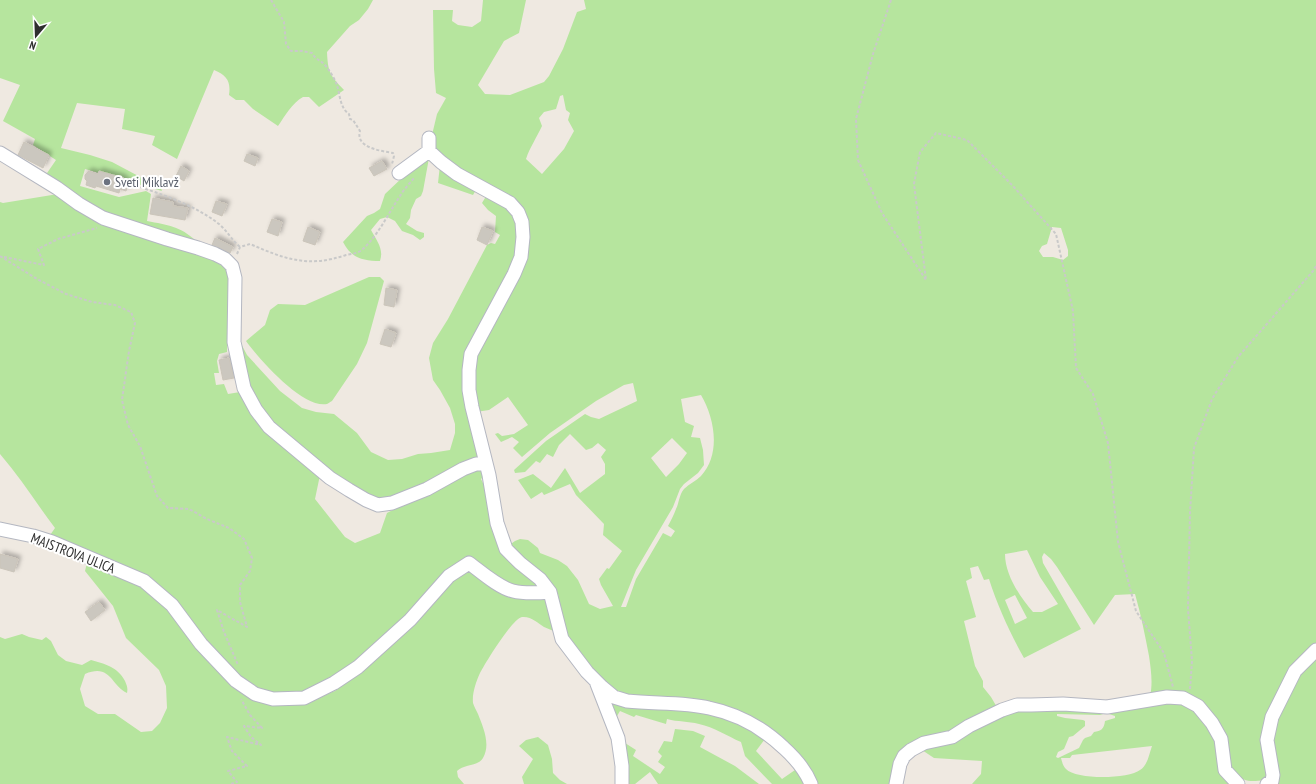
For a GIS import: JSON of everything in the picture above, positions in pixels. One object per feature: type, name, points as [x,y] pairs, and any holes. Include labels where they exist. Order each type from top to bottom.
[{"type":"street","points":[[397,169],[429,144],[441,162],[457,174],[510,203],[518,212],[522,222],[523,237],[521,257],[514,274],[471,354],[469,390],[486,464],[497,523],[506,549],[520,563],[540,579],[550,592],[562,639],[595,681],[614,697],[627,701],[690,705],[709,708],[731,714],[750,722],[774,739],[796,759],[808,776],[811,784]]},
{"type":"street","points":[[0,153],[103,218],[215,254],[225,259],[232,266],[234,278],[234,342],[244,388],[256,410],[269,427],[330,478],[354,494],[378,505],[392,503],[427,489],[476,464],[486,464]]},
{"type":"street","name":"MAISTROVA ULICA","points":[[0,529],[52,542],[144,581],[172,605],[201,644],[239,683],[255,694],[273,699],[304,698],[334,683],[358,667],[410,620],[449,576],[468,563],[494,581],[512,591],[535,593],[550,592]]},
{"type":"street","points":[[1267,784],[1272,781],[1273,775],[1267,740],[1272,717],[1295,671],[1316,650]]},
{"type":"street","points":[[595,681],[618,738],[622,766],[622,784]]},
{"type":"street","points":[[896,784],[900,764],[904,756],[911,750],[924,743],[952,737],[974,723],[1017,705],[1063,704],[1107,707],[1166,697],[1188,701],[1212,723],[1221,739],[1225,770],[1238,784]]},
{"type":"path","points":[[271,0],[284,22],[286,44],[292,50],[312,53],[315,58],[322,62],[337,84],[344,111],[349,114],[350,119],[353,120],[360,131],[359,136],[361,143],[393,153],[394,156],[392,164],[397,169]]},
{"type":"path","points":[[891,0],[873,54],[856,119],[858,160],[882,213],[926,280],[914,184],[920,152],[936,133],[967,140],[1012,185],[1056,234],[1074,311],[1076,368],[1093,394],[1108,442],[1118,542],[1134,604],[1136,611],[1164,652],[1188,701]]},
{"type":"path","points":[[240,247],[250,244],[294,261],[318,262],[342,257],[362,250],[379,230],[400,196],[415,177]]},
{"type":"path","points":[[131,184],[172,198],[198,211],[218,224],[240,247]]},
{"type":"path","points":[[1,256],[44,265],[38,249],[58,239],[97,227]]},
{"type":"path","points":[[232,266],[240,247]]},
{"type":"path","points":[[1,256],[66,294],[92,302],[115,305],[131,312],[135,323],[129,351],[122,400],[128,425],[140,446],[157,496],[168,508],[189,510],[229,528],[244,539],[252,558],[250,571],[240,585],[240,602],[247,627],[217,610],[240,674],[239,695],[250,715],[262,728],[244,726],[251,737],[261,744],[227,737],[232,751],[246,766],[228,771],[237,782],[232,784]]},
{"type":"path","points":[[1188,701],[1192,661],[1188,609],[1190,512],[1194,448],[1212,399],[1238,357],[1316,266]]},
{"type":"green space","points":[[0,0],[373,0],[359,20],[350,26],[327,52],[329,69],[336,81],[344,90],[319,107],[309,97],[303,97],[292,106],[278,126],[253,109],[244,100],[236,100],[229,95],[229,83],[222,74],[214,70],[177,159],[152,145],[155,136],[122,129],[125,109],[77,103],[61,148],[112,162],[161,188],[162,191],[85,169],[80,186],[119,197],[146,191],[151,194],[147,221],[168,225],[179,229],[196,241],[117,221],[45,176],[56,160],[33,145],[35,139],[3,121],[20,85],[0,78]]},
{"type":"green space","points":[[483,0],[526,0],[519,33],[504,41],[478,85],[485,94],[510,95],[544,82],[549,76],[563,49],[577,12],[586,9],[584,0],[1316,0],[1316,645],[1277,698],[1269,774],[1264,780],[1248,781],[1235,774],[1201,702],[1150,697],[1152,682],[1149,656],[1135,594],[1115,595],[1094,625],[1057,567],[1044,553],[1042,557],[1043,563],[1081,629],[1024,658],[996,600],[989,579],[984,580],[978,566],[970,568],[972,578],[966,581],[976,617],[964,621],[975,666],[983,681],[983,687],[998,709],[946,736],[913,744],[893,784],[816,784],[812,771],[800,758],[755,722],[628,699],[607,687],[564,633],[558,594],[545,576],[508,546],[520,539],[528,540],[538,548],[540,553],[558,560],[567,566],[578,580],[589,604],[600,609],[613,606],[599,579],[607,568],[609,569],[622,551],[603,535],[604,524],[576,495],[570,484],[544,495],[542,492],[531,499],[518,480],[533,474],[551,488],[565,468],[580,493],[605,474],[605,464],[601,457],[606,450],[598,443],[592,448],[586,450],[570,434],[559,445],[553,457],[547,454],[540,463],[536,461],[525,472],[515,473],[514,470],[546,441],[585,414],[599,419],[637,401],[633,383],[624,385],[596,401],[550,433],[522,457],[513,448],[519,442],[512,437],[501,442],[495,434],[498,433],[502,436],[514,434],[528,425],[508,397],[489,410],[476,412],[473,361],[512,288],[526,220],[453,168],[432,145],[432,135],[437,114],[446,98],[436,93],[433,10],[453,10],[452,21],[458,25],[472,27],[481,21]],"holes":[[[563,95],[566,110],[570,113],[568,120],[574,131],[564,149],[542,174],[526,159],[529,150],[542,126],[539,118],[544,112],[556,109],[560,96]],[[1052,227],[1061,228],[1068,250],[1068,256],[1063,260],[1053,257],[1043,257],[1039,251],[1042,246],[1047,244]],[[701,395],[706,404],[710,415],[714,436],[711,457],[701,476],[682,491],[677,507],[668,526],[675,531],[671,537],[663,533],[636,579],[626,607],[621,607],[636,570],[673,507],[680,489],[698,473],[704,465],[703,450],[700,438],[691,437],[694,426],[685,422],[681,399]],[[672,438],[687,453],[679,464],[666,477],[651,458]],[[1027,550],[1040,577],[1058,604],[1042,612],[1033,612],[1023,600],[1010,578],[1005,554]],[[1015,595],[1027,618],[1015,624],[1005,600]]]},
{"type":"green space","points":[[429,158],[423,191],[421,196],[416,199],[411,210],[410,218],[406,224],[417,231],[424,233],[424,237],[420,240],[413,235],[402,231],[395,221],[387,217],[380,219],[371,230],[378,241],[381,253],[380,261],[358,258],[350,252],[343,242],[367,216],[380,209],[385,194],[422,159]]},
{"type":"green space","points":[[440,165],[477,188],[473,195],[438,183]]},
{"type":"green space","points":[[488,193],[518,216],[518,259],[467,358],[481,458],[395,500],[364,497],[278,429],[250,394],[237,336],[247,355],[280,391],[302,408],[316,412],[334,414],[357,433],[371,452],[388,460],[402,459],[418,454],[450,450],[455,433],[455,424],[450,408],[433,380],[429,358],[433,343],[448,319],[487,245],[491,243],[495,244],[500,235],[495,232],[496,216],[482,203]]},
{"type":"green space","points":[[58,194],[225,264],[229,276],[227,352],[219,354],[217,361],[219,373],[214,373],[216,385],[224,384],[228,394],[240,392],[320,475],[315,499],[345,537],[355,543],[380,533],[387,513],[468,470],[480,470],[484,476],[481,479],[483,483],[485,481],[494,522],[539,583],[536,586],[510,586],[467,559],[461,560],[416,607],[340,676],[295,696],[256,691],[212,651],[168,596],[48,538],[55,528],[0,454],[0,202],[3,203]]},
{"type":"green space","points":[[369,277],[380,277],[384,281],[367,343],[357,364],[332,401],[327,404],[317,403],[306,399],[294,391],[271,370],[246,341],[265,325],[270,310],[278,304],[305,305]]},
{"type":"green space","points":[[87,563],[147,588],[163,600],[239,688],[296,704],[335,691],[366,665],[435,595],[469,568],[551,597],[556,632],[531,619],[522,617],[512,625],[506,633],[480,673],[474,691],[473,703],[482,724],[486,747],[481,761],[463,767],[457,771],[458,777],[464,784],[0,784],[0,637],[5,639],[22,634],[42,640],[46,637],[51,641],[58,655],[66,661],[82,665],[91,660],[106,665],[119,672],[125,681],[127,693],[117,686],[105,673],[94,671],[85,674],[80,689],[85,706],[98,714],[115,714],[141,732],[152,731],[160,723],[167,708],[166,686],[159,670],[126,638],[113,606],[85,571]]},
{"type":"green space","points":[[1316,655],[1316,784],[1276,784],[1271,742],[1276,720],[1298,671]]},
{"type":"green space","points":[[605,694],[734,718],[765,739],[756,751],[782,779],[795,770],[800,770],[807,784],[772,784],[745,756],[741,742],[705,725],[667,719],[666,724],[636,715],[634,717],[620,711],[614,721]]},
{"type":"green space","points":[[1170,700],[1191,707],[1214,735],[1220,772],[1229,784],[972,784],[981,774],[982,761],[934,758],[919,748],[1000,712]],"holes":[[[1106,713],[1115,716],[1115,718],[1105,721],[1102,729],[1085,738],[1079,748],[1058,758],[1056,757],[1058,752],[1064,749],[1069,737],[1073,736],[1085,726],[1085,721],[1083,720],[1065,718],[1057,716],[1057,714],[1100,715]],[[1152,746],[1147,762],[1143,768],[1134,773],[1114,777],[1091,777],[1072,773],[1063,765],[1061,758],[1070,758],[1072,755]]]},
{"type":"green space","points":[[675,729],[693,731],[705,736],[700,747],[735,766],[759,784],[658,784],[650,772],[635,784],[623,784],[625,743],[636,750],[633,756],[660,774],[665,767],[658,762],[662,756],[658,752],[664,741],[672,742]]},
{"type":"green space","points":[[538,737],[548,745],[552,759],[553,773],[567,784],[524,784],[522,777],[533,759],[519,746],[526,740]]},
{"type":"building","points":[[24,142],[49,155],[43,168],[18,155]]},
{"type":"building","points":[[247,154],[258,158],[255,166],[244,161]]},
{"type":"building","points":[[382,161],[387,169],[374,176],[369,168]]},
{"type":"building","points":[[181,166],[189,171],[184,181],[176,176]]},
{"type":"building","name":"Sveti Miklavž","points":[[89,171],[98,174],[99,171],[124,178],[123,180],[129,182],[126,191],[120,189],[119,193],[96,186],[95,188],[86,185],[87,181],[85,179],[85,175]]},
{"type":"building","points":[[153,198],[173,202],[173,206],[188,208],[185,220],[150,214]]},
{"type":"building","points":[[216,201],[227,204],[222,216],[212,212]]},
{"type":"building","points":[[272,219],[282,222],[278,236],[267,232]]},
{"type":"building","points":[[308,227],[320,232],[315,245],[303,241]]},
{"type":"building","points":[[482,227],[493,231],[487,245],[477,240]]},
{"type":"building","points":[[215,238],[233,247],[230,253],[212,245]]},
{"type":"building","points":[[386,288],[397,290],[394,307],[384,305]]},
{"type":"building","points":[[385,329],[396,333],[391,347],[380,344]]},
{"type":"building","points":[[229,358],[234,378],[223,380],[219,360]]},
{"type":"building","points":[[0,554],[18,559],[14,572],[0,568]]},
{"type":"building","points":[[99,602],[105,610],[91,621],[85,612]]},
{"type":"place","name":"Sveti Miklavž","points":[[107,182]]}]
